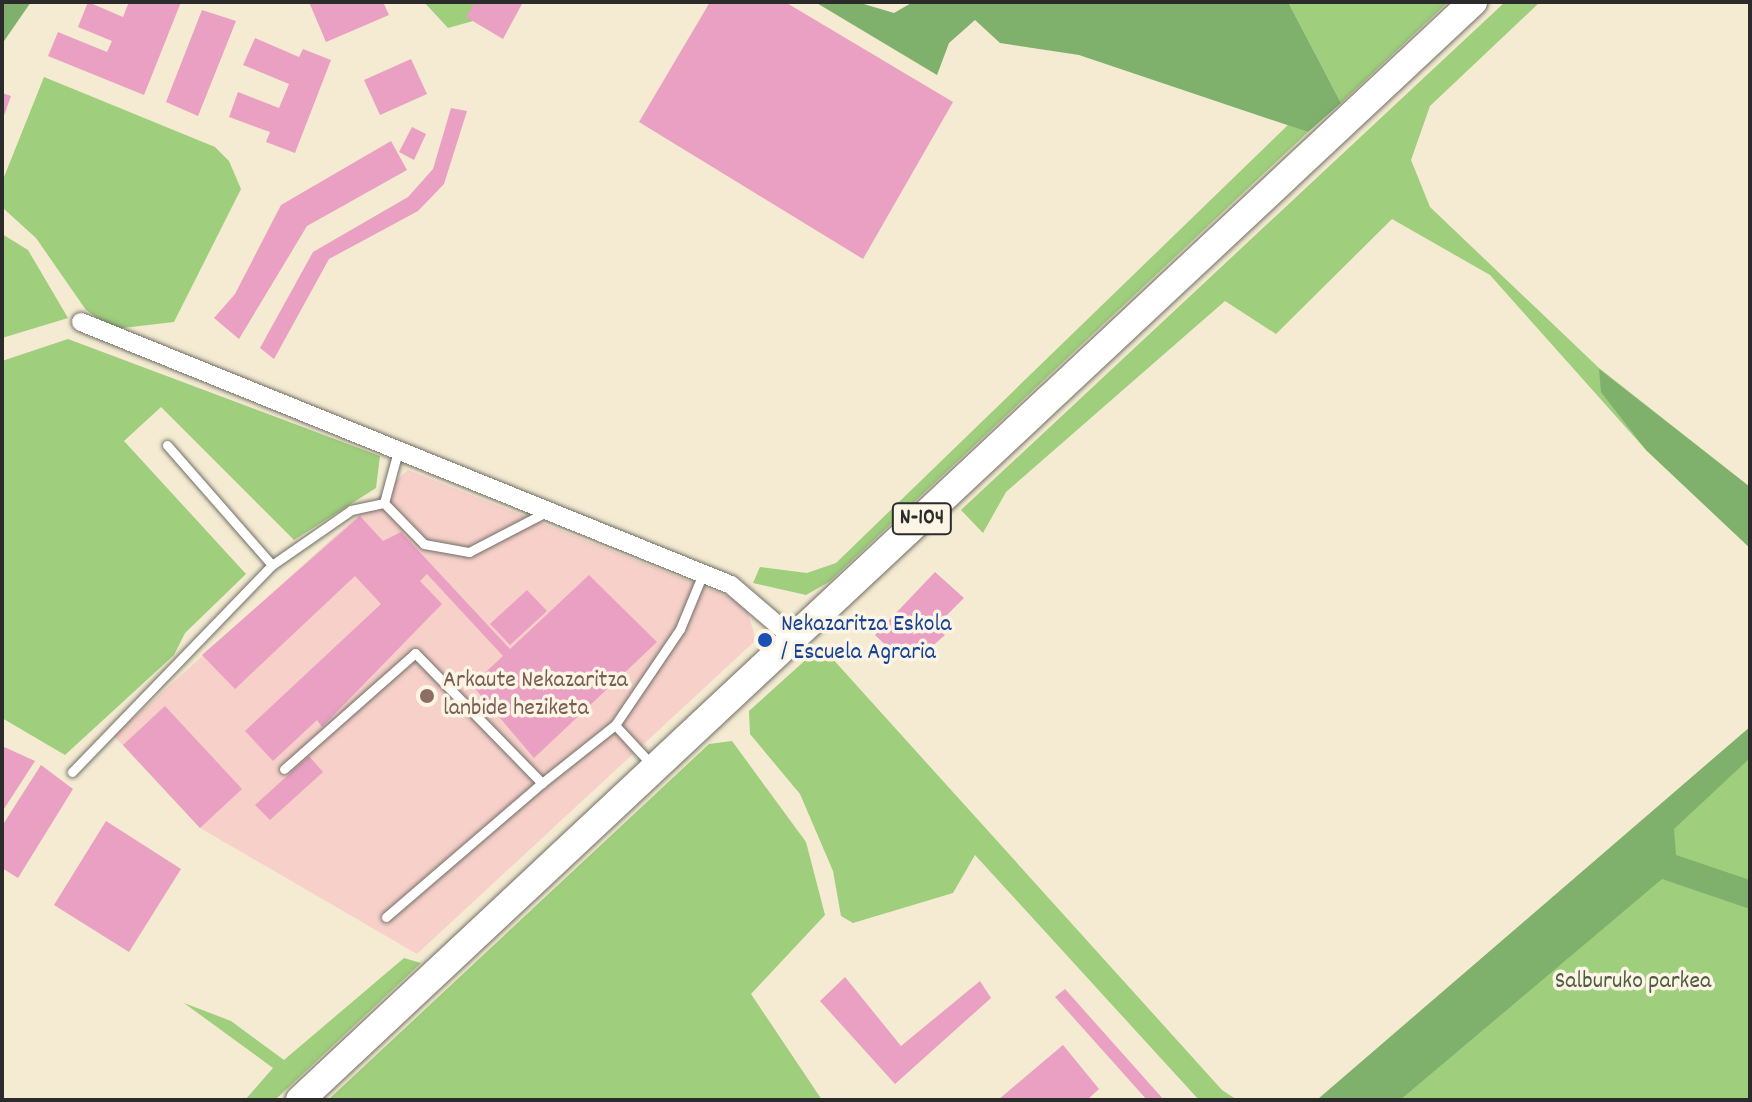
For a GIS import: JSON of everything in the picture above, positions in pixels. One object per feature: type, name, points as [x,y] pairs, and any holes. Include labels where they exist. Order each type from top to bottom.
[{"type":"main road","name":"N-104","points":[[300,1100],[1473,2]]},
{"type":"street","points":[[81,322],[702,576],[758,601],[794,639]]},
{"type":"lane","points":[[167,445],[272,565]]},
{"type":"lane","points":[[384,503],[398,451]]},
{"type":"lane","points":[[72,772],[272,565],[351,510],[384,503]]},
{"type":"lane","points":[[384,503],[424,544],[469,552],[548,511]]},
{"type":"lane","points":[[386,917],[542,783],[615,725],[680,629],[702,576]]},
{"type":"lane","points":[[284,769],[415,653],[542,783]]},
{"type":"lane","points":[[615,725],[655,768]]},
{"type":"shaded area","name":"Arkaute Nekazaritza lanbide heziketa","points":[[408,470],[734,599],[747,610],[756,640],[417,954],[200,828],[114,736]]},
{"type":"green space","points":[[2,2],[31,2],[2,44]]},
{"type":"green space","points":[[424,2],[475,2],[473,21],[448,28]]},
{"type":"green space","points":[[815,2],[857,2],[894,13],[913,2],[1288,2],[1341,103],[1308,132],[1079,55],[1000,43],[975,20],[949,43],[937,75]]},
{"type":"green space","points":[[1288,2],[1448,2],[1341,103]]},
{"type":"green space","points":[[1505,2],[1540,2],[1430,106],[1411,160],[1430,207],[1599,368],[1750,487],[1750,548],[1646,450],[1490,275],[1392,219],[1276,334],[1225,301],[1006,492],[983,533],[961,510]]},
{"type":"green space","points":[[44,77],[215,147],[229,161],[241,189],[174,322],[114,329],[86,310],[36,238],[4,209],[2,182]]},
{"type":"green space","points":[[1288,125],[1308,132],[829,582],[806,595],[753,583],[760,567],[807,573],[836,563]]},
{"type":"green space","points":[[2,234],[28,250],[68,318],[2,338]]},
{"type":"green space","points":[[68,339],[380,456],[376,488],[294,540],[161,407],[124,441],[246,574],[185,633],[174,655],[65,755],[2,718],[2,361]]},
{"type":"green space","points":[[1599,369],[1750,487],[1750,548],[1646,450],[1601,392]]},
{"type":"green space","points":[[821,646],[1222,1090],[1237,1100],[1199,1100],[975,855],[953,893],[853,923],[841,916],[833,871],[800,794],[750,734],[749,711]]},
{"type":"green space","name":"Salburuko parkea","points":[[1750,727],[1750,1100],[1317,1100]]},
{"type":"green space","points":[[1750,727],[1750,758],[1674,829],[1676,855],[1750,880],[1750,909],[1662,879],[1400,1100],[1317,1100]]},
{"type":"green space","points":[[732,741],[806,842],[825,915],[751,994],[822,1100],[328,1100],[709,744]]},
{"type":"green space","points":[[404,958],[421,963],[275,1100],[245,1100],[273,1068],[184,1003],[231,1021],[284,1060]]},
{"type":"building","points":[[88,2],[123,17],[129,2],[181,2],[144,95],[48,56],[58,32],[107,52],[112,41],[78,27]]},
{"type":"building","points":[[309,2],[383,2],[389,15],[326,42]]},
{"type":"building","points":[[475,2],[523,2],[503,39],[466,17]]},
{"type":"building","points":[[710,2],[785,2],[953,102],[863,259],[639,122]]},
{"type":"building","points":[[202,10],[236,21],[198,116],[166,102]]},
{"type":"building","points":[[255,38],[299,57],[303,49],[331,60],[295,153],[266,142],[270,132],[229,117],[238,92],[279,108],[289,84],[243,65]]},
{"type":"building","points":[[411,59],[427,94],[380,115],[364,80]]},
{"type":"building","points":[[2,93],[11,96],[2,121]]},
{"type":"building","points":[[451,108],[467,111],[444,184],[418,211],[329,259],[274,359],[260,348],[313,252],[408,197],[433,169]]},
{"type":"building","points":[[412,127],[426,134],[414,160],[399,152]]},
{"type":"building","points":[[391,141],[407,170],[307,226],[239,339],[214,318],[235,294],[281,205]]},
{"type":"building","points":[[360,516],[383,541],[401,532],[510,649],[589,575],[657,642],[534,758],[472,685],[503,656],[427,574],[420,581],[442,604],[322,727],[317,720],[273,761],[245,731],[381,604],[355,576],[235,689],[202,655]]},
{"type":"building","points":[[935,572],[964,598],[934,628],[945,635],[928,650],[918,645],[903,662],[875,635]]},
{"type":"building","points":[[527,590],[547,611],[510,645],[490,624]]},
{"type":"building","points":[[165,706],[242,789],[200,828],[123,745]]},
{"type":"building","points":[[2,746],[35,761],[2,812]]},
{"type":"building","points":[[309,756],[323,772],[270,820],[255,805]]},
{"type":"building","points":[[41,765],[73,789],[18,878],[2,868],[2,826]]},
{"type":"building","points":[[106,821],[181,869],[129,952],[54,905]]},
{"type":"building","points":[[845,977],[901,1046],[980,981],[991,998],[895,1084],[820,1001]]},
{"type":"building","points":[[1065,989],[1164,1100],[1147,1100],[1055,997]]},
{"type":"building","points":[[1063,1045],[1099,1089],[1087,1100],[998,1100]]},
{"type":"place","name":"Nekazaritza Eskola / Escuela Agraria","points":[[765,640]]},
{"type":"place","name":"Arkaute Nekazaritza lanbide heziketa","points":[[427,696]]}]
